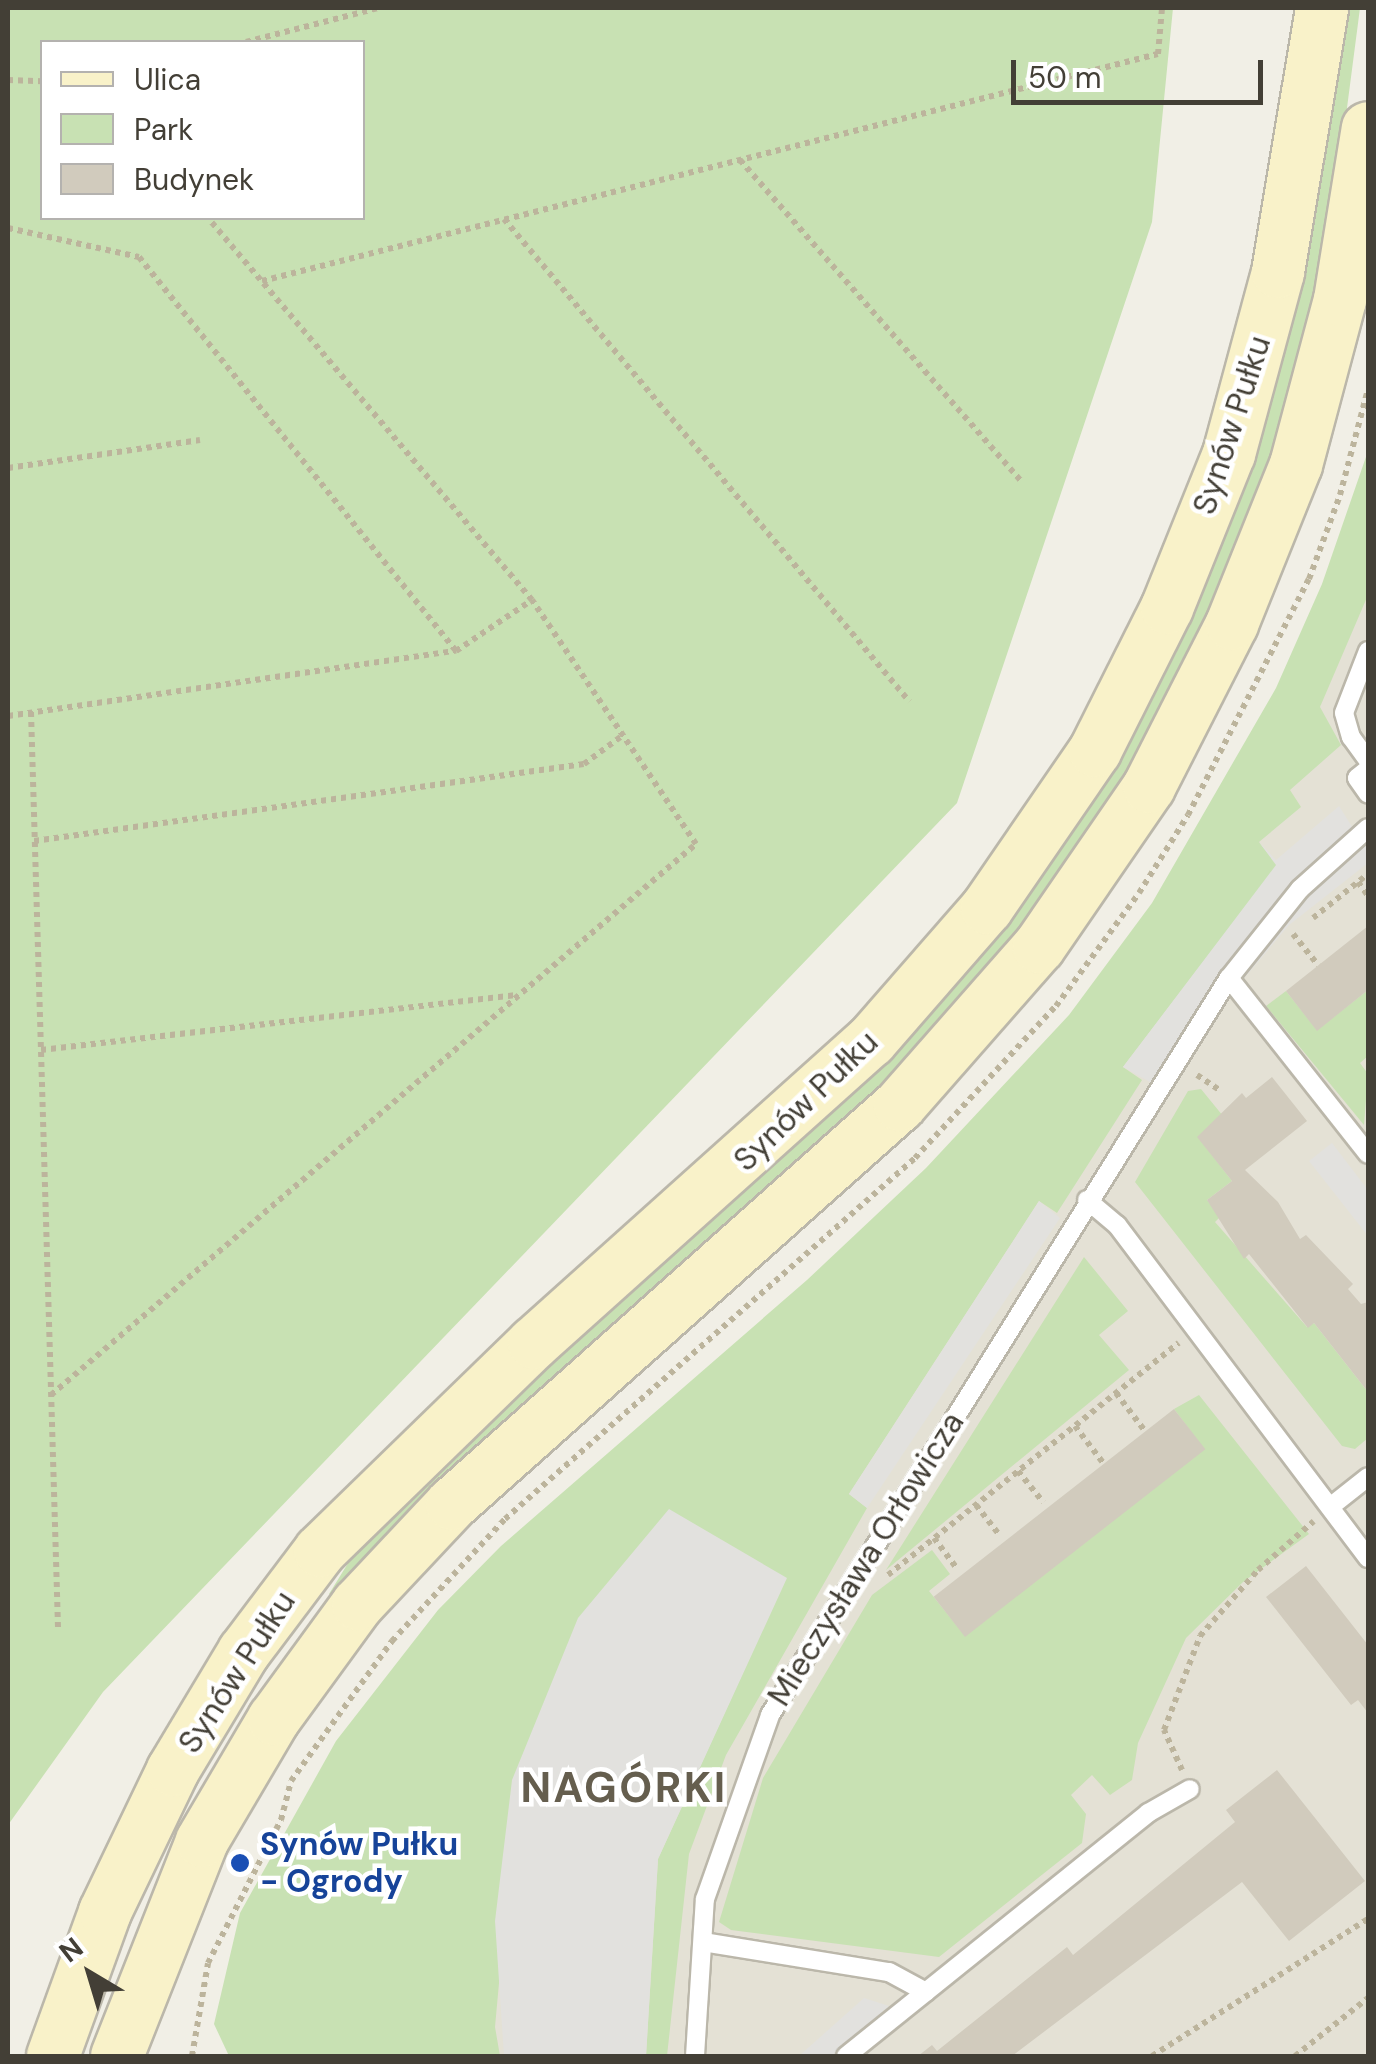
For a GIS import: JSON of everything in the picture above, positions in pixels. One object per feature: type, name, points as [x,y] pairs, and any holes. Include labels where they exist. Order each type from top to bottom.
[{"type":"main road","name":"Synów Pułku","points":[[53,2056],[105,1912],[174,1770],[244,1652],[320,1550],[534,1343],[871,1042],[987,908],[1095,751],[1168,608],[1229,454],[1278,272],[1322,8]]},
{"type":"main road","name":"Synów Pułku","points":[[118,2056],[202,1841],[274,1719],[358,1604],[452,1504],[900,1105],[1040,946],[1149,787],[1232,624],[1296,465],[1340,300],[1368,128]]},
{"type":"lane","points":[[1368,651],[1344,712],[1351,738],[1368,760]]},
{"type":"lane","points":[[1368,769],[1357,778],[1368,794]]},
{"type":"lane","name":"Mieczysława Orłowicza","points":[[695,2056],[706,1899],[770,1714],[1228,978],[1300,889],[1368,828]]},
{"type":"lane","points":[[1228,978],[1368,1154]]},
{"type":"lane","points":[[1087,1200],[1117,1225],[1368,1558]]},
{"type":"lane","points":[[1330,1507],[1368,1478]]},
{"type":"lane","points":[[846,2056],[1148,1813],[1190,1789]]},
{"type":"lane","points":[[703,1942],[889,1972],[926,1992]]},
{"type":"path","points":[[254,40],[378,8]]},
{"type":"path","points":[[262,281],[1158,54],[1162,8]]},
{"type":"path","points":[[8,80],[40,81]]},
{"type":"path","points":[[740,160],[1021,481]]},
{"type":"path","points":[[51,1396],[696,844],[532,600],[210,220]]},
{"type":"path","points":[[504,220],[909,700]]},
{"type":"path","points":[[8,228],[139,256],[456,651]]},
{"type":"path","points":[[8,468],[200,440]]},
{"type":"path","points":[[8,716],[456,651],[532,600]]},
{"type":"path","points":[[30,712],[58,1628]]},
{"type":"path","points":[[34,842],[584,764],[623,736]]},
{"type":"path","points":[[1358,882],[1368,896]]},
{"type":"path","points":[[1292,933],[1318,966]]},
{"type":"path","points":[[41,1050],[520,995]]},
{"type":"path","points":[[882,1580],[1196,1329]]},
{"type":"path","points":[[1116,1393],[1146,1432]]},
{"type":"path","points":[[1074,1426],[1104,1464]]},
{"type":"path","points":[[1018,1471],[1043,1502]]},
{"type":"path","points":[[976,1504],[1000,1536]]},
{"type":"path","points":[[1190,1789],[1164,1730],[1200,1636],[1258,1570],[1330,1507]]},
{"type":"path","points":[[934,1538],[958,1568]]},
{"type":"path","points":[[1152,2056],[1368,1920]]},
{"type":"path","points":[[1295,2056],[1368,1998]]},
{"type":"shaded area","points":[[1368,531],[1368,2056],[465,2056],[519,1763],[710,1413],[1034,1130],[1318,714]]},
{"type":"shaded area","points":[[1339,806],[1354,830],[1289,907],[1368,844],[1368,863],[1289,925],[1236,988],[1258,951],[1159,1087],[1123,1067],[1276,865],[1259,842],[1276,860]]},
{"type":"shaded area","points":[[1332,1143],[1368,1190],[1368,1236],[1309,1161]]},
{"type":"shaded area","points":[[1039,1201],[1060,1218],[867,1508],[849,1494]]},
{"type":"shaded area","points":[[669,1509],[787,1578],[658,1859],[646,2056],[504,2056],[495,1921],[512,1780],[578,1618]]},
{"type":"shaded area","points":[[864,1998],[889,2006],[832,2056],[799,2056]]},
{"type":"green space","points":[[8,8],[1173,8],[1152,222],[957,803],[103,1692],[8,1825]]},
{"type":"green space","points":[[1342,8],[1360,8],[1322,300],[1227,602],[1131,782],[1026,934],[903,1072],[341,1598],[329,1594],[358,1547],[1109,762]]},
{"type":"green space","points":[[1368,451],[1368,595],[1320,707],[1341,745],[1290,790],[1301,807],[1259,842],[1277,865],[1123,1067],[1142,1080],[1057,1213],[1039,1201],[849,1494],[867,1508],[726,1755],[689,1854],[667,2056],[646,2056],[658,1859],[786,1578],[519,1763],[495,2027],[500,2056],[229,2056],[214,2024],[240,1913],[336,1741],[438,1610],[501,1546],[807,1280],[926,1168],[1069,1015],[1152,903],[1276,688],[1322,584]]},
{"type":"green space","points":[[1368,990],[1368,1056],[1360,1063],[1368,1074],[1364,1125],[1266,1006],[1286,991],[1317,1030]]},
{"type":"green space","points":[[1201,1089],[1223,1116],[1198,1137],[1232,1181],[1207,1200],[1220,1217],[1215,1222],[1307,1327],[1314,1323],[1368,1392],[1368,1438],[1355,1449],[1342,1446],[1135,1182],[1188,1091]]},
{"type":"green space","points":[[1084,1257],[1128,1311],[1099,1335],[1129,1370],[886,1570]]},
{"type":"green space","points":[[1199,1395],[1309,1534],[1243,1582],[1186,1638],[1138,1743],[1132,1780],[1110,1795],[1092,1775],[1071,1795],[1086,1814],[1082,1843],[939,1957],[731,1930],[719,1922],[763,1778],[872,1595],[932,1550],[950,1574],[929,1591],[961,1631],[1204,1449],[1174,1409]]},
{"type":"building","points":[[1368,926],[1368,990],[1317,1031],[1286,991]]},
{"type":"building","points":[[1272,1077],[1307,1121],[1245,1170],[1278,1202],[1300,1239],[1306,1235],[1353,1284],[1348,1289],[1361,1304],[1368,1302],[1368,1392],[1314,1323],[1308,1328],[1249,1254],[1244,1259],[1207,1200],[1232,1181],[1197,1137],[1242,1093],[1246,1098]]},
{"type":"building","points":[[1174,1409],[1205,1449],[965,1637],[934,1597]]},
{"type":"building","points":[[1306,1566],[1368,1645],[1368,1713],[1358,1700],[1351,1705],[1266,1597]]},
{"type":"building","points":[[1277,1770],[1365,1881],[1289,1941],[1242,1882],[1012,2056],[918,2056],[932,2045],[937,2051],[1067,1947],[1073,1955],[1235,1822],[1226,1810]]},
{"type":"place","name":"Synów Pułku - Ogrody","points":[[240,1863]]},
{"type":"district","name":"NAGÓRKI","points":[[624,1788]]}]
